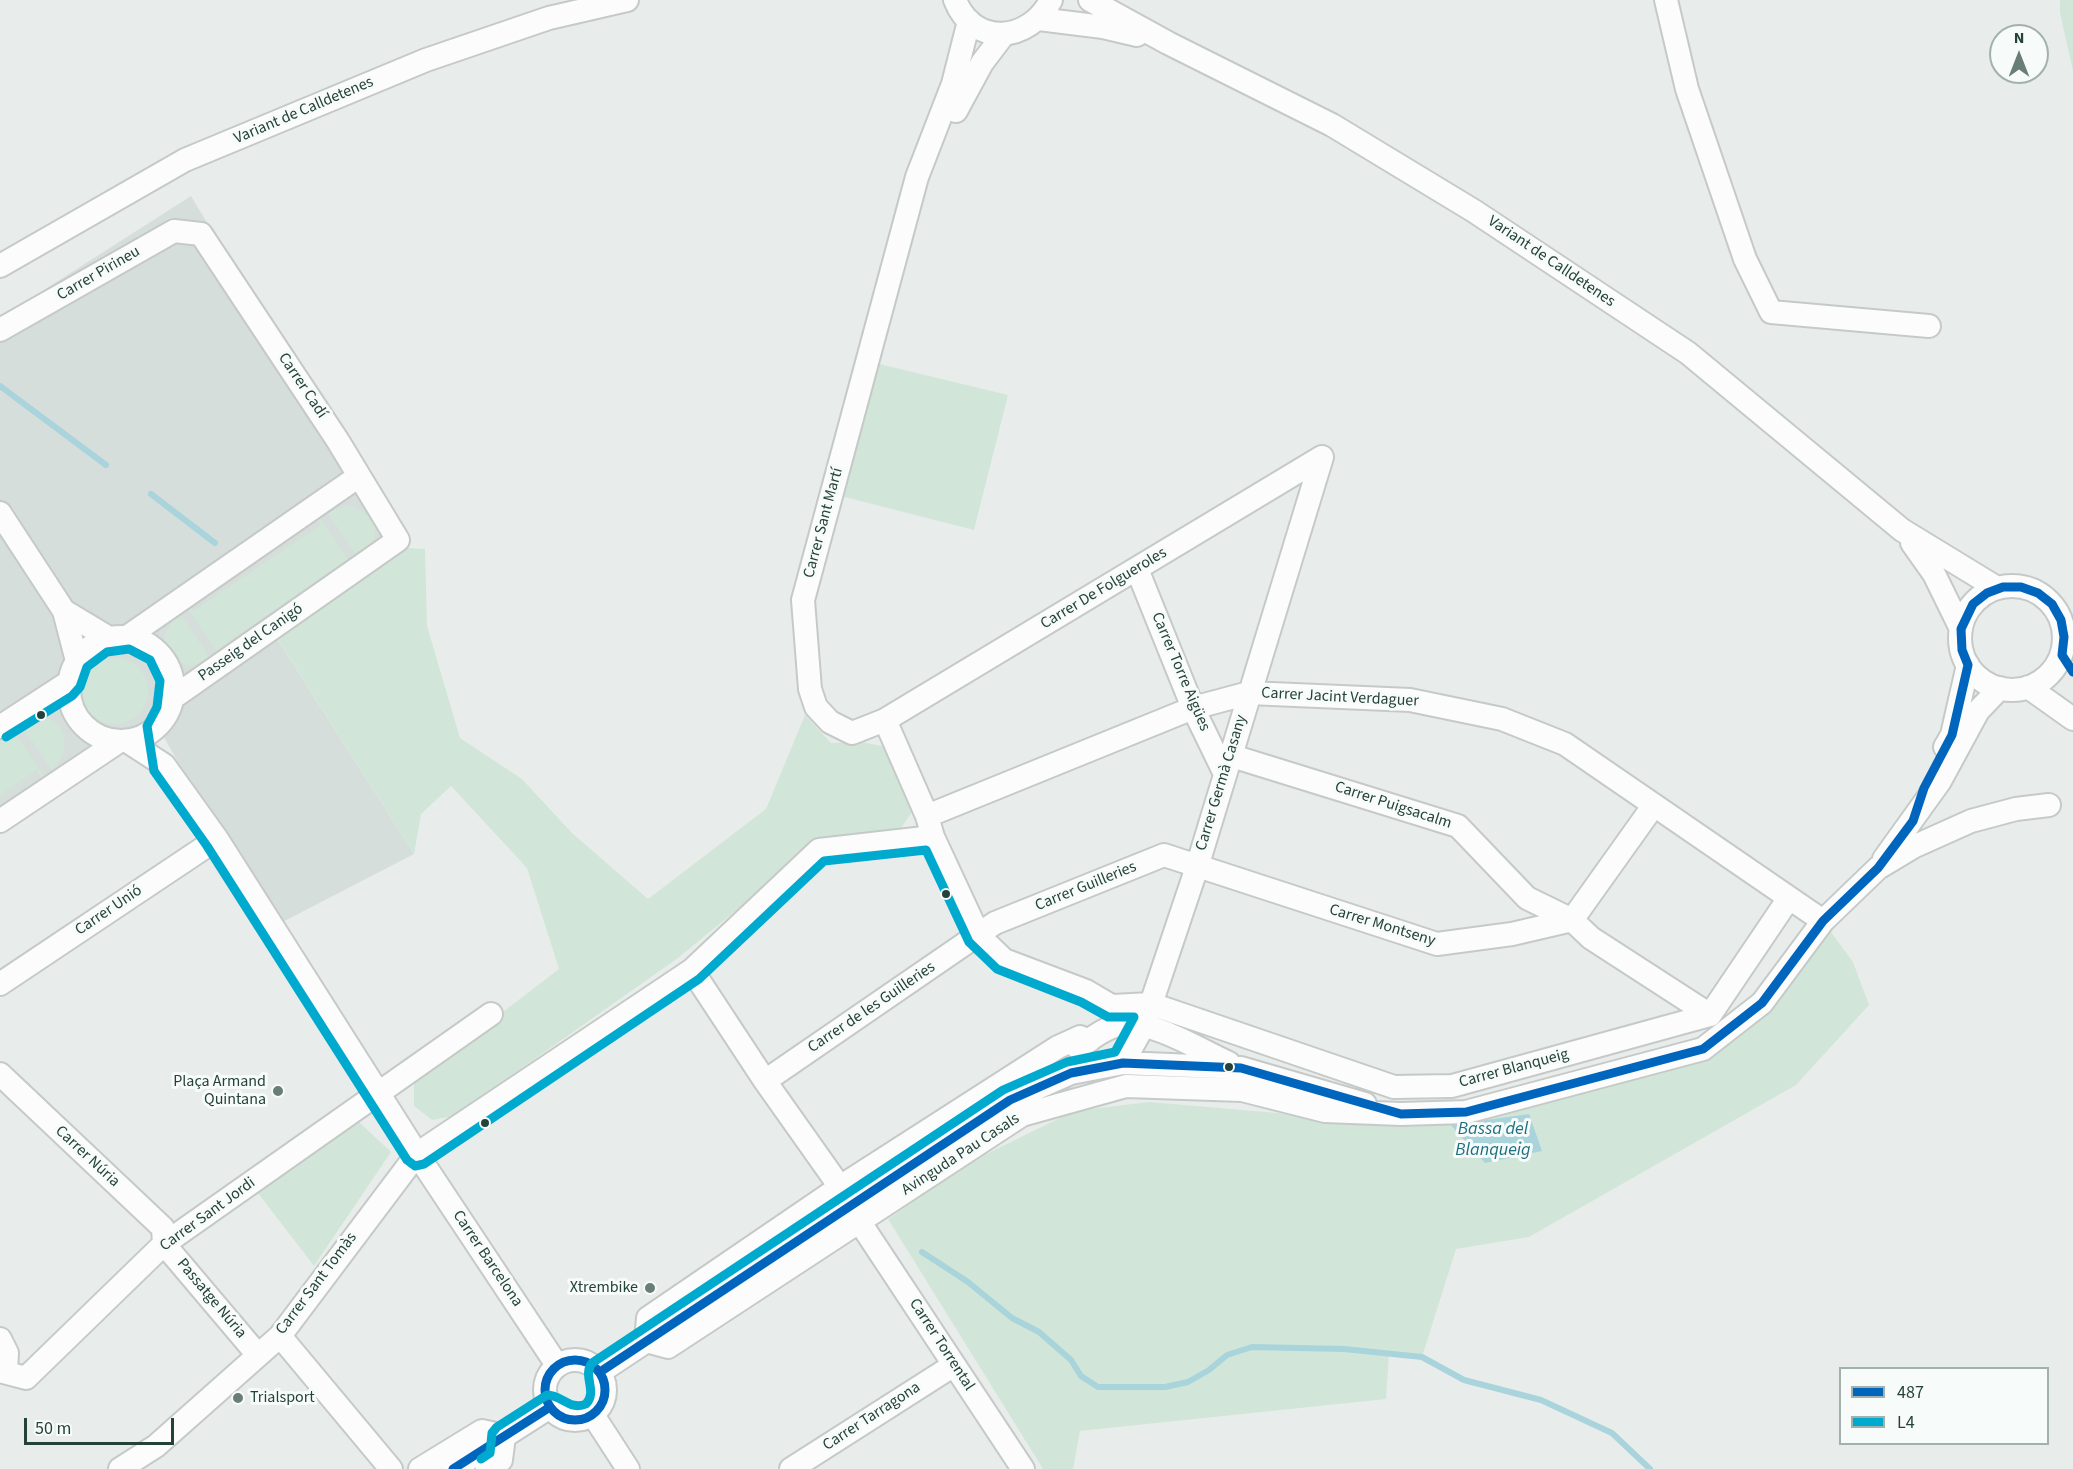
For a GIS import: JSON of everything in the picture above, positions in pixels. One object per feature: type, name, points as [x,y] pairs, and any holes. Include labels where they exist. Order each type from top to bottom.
[{"type":"street","name":"Variant de Calldetenes","points":[[0,266],[185,160],[426,60],[549,18],[627,0]]},
{"type":"street","name":"Variant de Calldetenes","points":[[1090,0],[1167,43],[1332,124],[1484,218],[1688,353],[1902,530],[1997,588]]},
{"type":"street","points":[[1666,0],[1687,89],[1745,259],[1771,312],[1929,326]]},
{"type":"street","points":[[958,6],[983,30],[1004,34],[1015,33],[1045,9]]},
{"type":"street","name":"Carrer Sant Martí","points":[[885,720],[852,733],[830,722],[816,707],[810,689],[803,600],[917,177],[953,84],[958,6]]},
{"type":"street","name":"Variant de Calldetenes","points":[[1045,9],[1167,43]]},
{"type":"street","name":"Carrer Sant Martí","points":[[892,264],[936,148],[982,63],[1004,34]]},
{"type":"street","name":"Carrer Pirineu","points":[[0,330],[174,231],[201,234]]},
{"type":"street","name":"Carrer Cadí","points":[[201,234],[359,476],[398,540]]},
{"type":"street","name":"Carrer De Folgueroles","points":[[885,720],[1322,457]]},
{"type":"street","name":"Carrer Germà Casany","points":[[1147,1015],[1229,765],[1322,457]]},
{"type":"street","points":[[0,727],[73,672],[81,655],[118,637],[359,476]]},
{"type":"street","points":[[0,513],[64,611],[73,672],[70,703],[75,715],[93,733],[122,742],[164,765]]},
{"type":"street","name":"Variant de Calldetenes","points":[[1902,530],[1934,574],[1961,629],[1962,650],[1968,665],[1952,735],[1924,788],[1913,820]]},
{"type":"street","name":"Passeig del Canigó","points":[[174,697],[398,540]]},
{"type":"street","name":"Carrer Torre Aigües","points":[[1137,569],[1193,708],[1229,765]]},
{"type":"street","points":[[1961,629],[1973,604],[1997,588],[2027,588],[2043,596],[2052,604],[2064,631],[2067,663],[2028,687],[2000,688],[1985,682],[1968,665]]},
{"type":"street","name":"Passeig del Canigó","points":[[64,611],[118,637],[144,642],[159,652],[168,664],[174,681],[174,697]]},
{"type":"street","points":[[2028,687],[2073,718]]},
{"type":"street","name":"Variant de Calldetenes","points":[[1878,868],[1940,781],[1978,711],[2000,688]]},
{"type":"street","name":"Carrer Jacint Verdaguer","points":[[692,970],[819,850],[930,826],[1193,708],[1249,693],[1410,700],[1502,719],[1565,744],[1823,921]]},
{"type":"street","points":[[0,821],[122,742],[138,739],[159,727],[168,715],[174,697]]},
{"type":"street","points":[[885,720],[978,936],[1004,960],[1086,991],[1112,1006],[1147,1015],[1123,1063],[1098,1035],[1112,1006]]},
{"type":"street","points":[[159,727],[164,765]]},
{"type":"street","name":"Carrer Barcelona","points":[[164,765],[217,838],[378,1094],[557,1365]]},
{"type":"street","name":"Carrer Puigsacalm","points":[[1229,765],[1458,826],[1527,898],[1572,920],[1590,938],[1710,1015]]},
{"type":"street","points":[[1572,920],[1654,805]]},
{"type":"street","points":[[1401,1114],[1466,1112],[1703,1049],[1762,1003],[1823,921],[1878,868],[1913,846],[1971,821],[2016,809],[2049,805]]},
{"type":"street","name":"Carrer Unió","points":[[0,984],[217,838]]},
{"type":"street","name":"Carrer Guilleries","points":[[978,936],[995,923],[1164,855],[1197,867]]},
{"type":"street","name":"Carrer Montseny","points":[[1197,867],[1437,944],[1512,934],[1572,920]]},
{"type":"street","points":[[1710,1015],[1789,898]]},
{"type":"street","name":"Carrer de les Guilleries","points":[[765,1081],[978,936]]},
{"type":"street","points":[[692,970],[765,1081],[840,1187]]},
{"type":"street","name":"Carrer Sant Tomàs","points":[[120,1469],[156,1446],[280,1336],[417,1154],[692,970]]},
{"type":"street","name":"Carrer Sant Jordi","points":[[11,1374],[164,1244],[491,1014]]},
{"type":"street","name":"Carrer Blanqueig","points":[[1147,1015],[1394,1087],[1452,1086],[1710,1015]]},
{"type":"street","name":"Avinguda Pau Casals","points":[[600,1372],[1010,1100],[1056,1062],[1098,1035],[1147,1015],[1241,1068],[1401,1114]]},
{"type":"street","name":"Avinguda Pau Casals","points":[[646,1341],[648,1318],[840,1187],[1058,1047],[1080,1037],[1098,1035]]},
{"type":"street","name":"Avinguda Pau Casals","points":[[1010,1100],[1071,1073],[1123,1063],[1241,1068]]},
{"type":"street","name":"Carrer Núria","points":[[0,1074],[163,1228],[164,1244]]},
{"type":"street","name":"Avinguda Pau Casals","points":[[646,1341],[668,1347],[1022,1115],[1126,1086],[1242,1090],[1325,1111],[1401,1114]]},
{"type":"street","name":"Carrer Torrental","points":[[859,1221],[1023,1469]]},
{"type":"street","name":"Passatge Núria","points":[[164,1244],[257,1354]]},
{"type":"street","points":[[280,1336],[391,1469]]},
{"type":"street","points":[[0,1339],[7,1353],[11,1374]]},
{"type":"street","points":[[572,1359],[588,1362],[600,1372],[606,1387],[603,1402],[593,1415],[578,1420],[562,1417],[550,1407],[545,1392],[547,1377],[557,1365],[572,1359]]},
{"type":"street","name":"Carrer Tarragona","points":[[790,1469],[954,1365]]},
{"type":"street","points":[[453,1469],[550,1407]]},
{"type":"street","points":[[593,1415],[628,1469]]},
{"type":"street","points":[[420,1469],[482,1431],[504,1436]]},
{"type":"street","points":[[487,1469],[501,1460],[504,1436]]},
{"type":"shaded area","points":[[191,196],[398,540],[271,629],[414,854],[273,927],[158,727],[0,825],[0,318]]},
{"type":"green space","points":[[2060,0],[2073,0],[2073,71],[2060,13]]},
{"type":"green space","points":[[867,361],[1008,395],[974,530],[833,494]]},
{"type":"green space","points":[[348,506],[367,515],[374,528],[372,544],[361,561],[327,512]]},
{"type":"green space","points":[[319,517],[352,566],[350,567],[345,561],[219,648],[223,654],[220,656],[187,607],[189,605],[194,611],[321,525],[317,519]]},
{"type":"green space","points":[[406,548],[425,549],[427,626],[460,738],[522,779],[572,833],[648,899],[766,809],[805,715],[831,743],[862,742],[886,747],[912,812],[899,831],[816,845],[678,958],[454,1116],[432,1120],[414,1106],[414,1080],[559,969],[527,868],[451,786],[421,814],[414,854],[277,638]]},
{"type":"green space","points":[[179,613],[213,662],[186,665],[176,661],[169,654],[165,646],[165,636]]},
{"type":"green space","points":[[109,658],[121,658],[139,667],[146,678],[148,691],[146,704],[139,715],[128,722],[109,724],[96,719],[87,710],[82,697],[82,685],[87,672],[96,663]]},
{"type":"green space","points":[[39,715],[56,724],[64,738],[63,754],[52,770],[18,720]]},
{"type":"green space","points":[[10,726],[43,775],[41,777],[36,770],[0,795],[0,742],[12,734],[8,728]]},
{"type":"green space","points":[[1823,921],[1853,962],[1869,1005],[1796,1085],[1529,1237],[1456,1249],[1422,1357],[1389,1354],[1386,1399],[1080,1431],[1073,1469],[1043,1469],[888,1219],[970,1162],[1074,1111],[1149,1102],[1324,1117],[1466,1112],[1703,1049],[1762,1003]]},
{"type":"green space","points":[[359,1122],[391,1152],[314,1266],[258,1193]]},
{"type":"water","name":"Bassa del Blanqueig","points":[[1529,1114],[1542,1151],[1485,1163],[1451,1125]]},
{"type":"waterway","points":[[0,386],[106,465]]},
{"type":"waterway","points":[[151,494],[215,543]]},
{"type":"waterway","points":[[922,1252],[968,1282],[1012,1318],[1039,1332],[1071,1360],[1081,1376],[1098,1387],[1165,1387],[1188,1382],[1209,1370],[1227,1355],[1252,1347],[1344,1349],[1422,1357],[1464,1380],[1541,1400],[1612,1433],[1650,1469]]},
{"type":"transit line","name":"487","points":[[600,1372],[1010,1100],[1071,1073],[1123,1063],[1241,1068],[1401,1114],[1466,1112],[1703,1049],[1762,1003],[1823,921],[1878,868],[1913,821],[1924,788],[1952,735],[1968,665],[1962,650],[1961,629],[1973,604],[1987,593],[2003,587],[2021,587],[2038,593],[2052,604],[2061,620],[2064,637],[2062,655],[2073,672]]},
{"type":"transit line","name":"L4","points":[[6,737],[72,696],[80,687],[87,667],[107,652],[129,649],[150,660],[160,681],[157,707],[147,726],[154,771],[207,846],[407,1160],[415,1166],[424,1164],[699,979],[824,861],[926,850],[969,942],[997,969],[1081,1002],[1108,1017],[1134,1017],[1115,1052],[1067,1062],[1003,1090],[592,1363],[589,1368],[591,1394],[586,1404],[575,1406],[547,1395],[497,1427],[492,1433],[490,1453],[481,1459]]},
{"type":"transit line","name":"487","points":[[575,1360],[592,1365],[600,1373],[605,1390],[600,1407],[592,1415],[575,1420],[558,1415],[550,1407],[545,1390],[550,1373],[558,1365],[575,1360]]},
{"type":"transit line","name":"487","points":[[453,1469],[550,1407]]},
{"type":"place","name":"Plaça Armand Quintana","points":[[278,1091]]},
{"type":"place","name":"Xtrembike","points":[[650,1288]]},
{"type":"place","name":"Trialsport","points":[[238,1398]]}]
